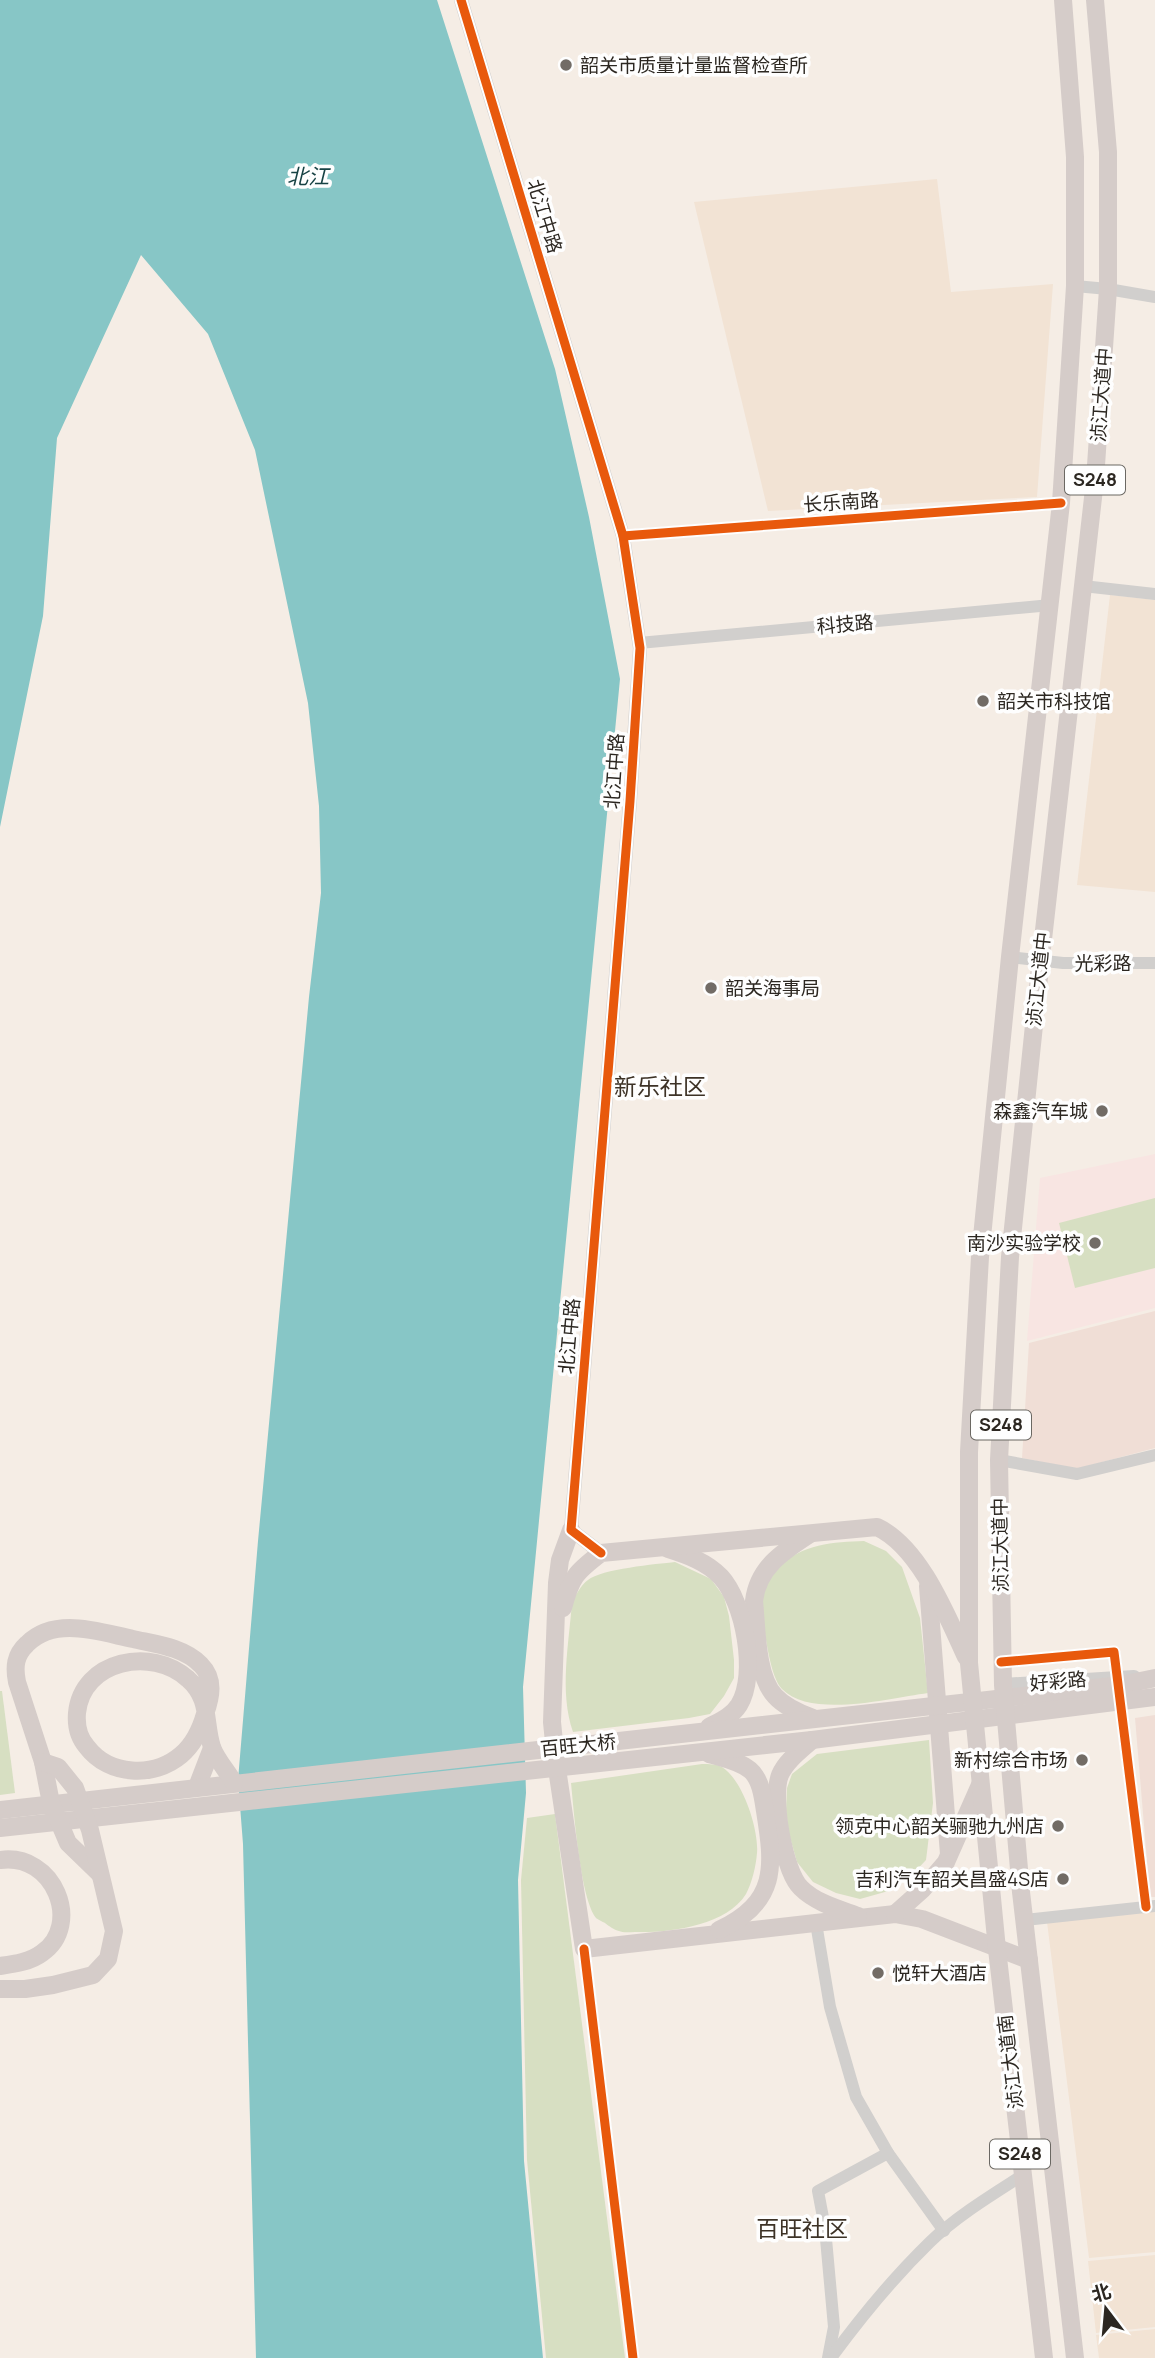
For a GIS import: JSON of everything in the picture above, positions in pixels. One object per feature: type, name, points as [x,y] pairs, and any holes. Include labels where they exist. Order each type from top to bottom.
[{"type":"main road","name":"浈江大道中","points":[[997,1949],[970,1663],[969,1452],[980,1257],[1010,957],[1051,605],[1076,286],[1074,157],[1063,0]]},
{"type":"main road","name":"浈江大道中","points":[[1029,1960],[1001,1662],[999,1460],[1010,1257],[1040,959],[1095,480],[1108,289],[1108,152],[1095,0]]},
{"type":"main road","points":[[556,1635],[572,1580],[581,1568],[601,1553],[877,1527],[892,1536],[908,1552],[939,1600],[970,1663]]},
{"type":"main road","points":[[571,1530],[560,1560],[557,1583],[552,1723],[584,1950],[895,1914],[922,1919],[1029,1960]]},
{"type":"main road","points":[[813,1532],[784,1550],[771,1563],[755,1591],[754,1601],[761,1668],[767,1684],[776,1698],[797,1712],[814,1718]]},
{"type":"main road","points":[[663,1547],[693,1558],[719,1575],[734,1595],[740,1610],[750,1669],[744,1694],[735,1710],[723,1720],[699,1731]]},
{"type":"main road","points":[[928,1582],[949,1854]]},
{"type":"main road","points":[[100,1874],[68,1843],[51,1803],[43,1762],[17,1682],[15,1662],[24,1647],[39,1634],[54,1629],[87,1629],[181,1652],[201,1665],[212,1687],[202,1724],[183,1753],[160,1766],[127,1771],[110,1766],[89,1750],[82,1740],[76,1717],[82,1692],[103,1670],[139,1661],[167,1666],[189,1679],[201,1695],[208,1714],[212,1748],[234,1783]]},
{"type":"main road","name":"百旺大桥","points":[[0,1810],[1121,1685],[1155,1677]]},
{"type":"main road","name":"百旺大桥","points":[[0,1828],[812,1740],[1155,1697]]},
{"type":"main road","points":[[706,1936],[736,1922],[757,1903],[764,1892],[779,1863],[777,1784],[784,1767],[812,1740]]},
{"type":"main road","points":[[197,1787],[212,1748]]},
{"type":"main road","points":[[703,1752],[735,1762],[755,1776],[779,1863],[793,1879],[813,1898],[862,1918]]},
{"type":"main road","points":[[0,1989],[53,1985],[93,1975],[108,1959],[114,1931],[90,1830],[75,1788],[58,1766],[43,1762]]},
{"type":"main road","points":[[895,1914],[937,1875],[980,1784]]},
{"type":"main road","points":[[0,1860],[27,1863],[44,1872],[58,1894],[60,1925],[42,1953],[18,1963],[0,1966]]},
{"type":"main road","points":[[991,1895],[1021,1892]]},
{"type":"main road","name":"浈江大道南","points":[[997,1949],[1044,2358]]},
{"type":"main road","name":"浈江大道南","points":[[1029,1960],[1074,2358]]},
{"type":"main road","name":"S248","points":[[1023,2175],[1053,2173]]},
{"type":"street","name":"北江中路","points":[[461,0],[623,536],[639,643],[628,828],[571,1530]]},
{"type":"street","points":[[1076,286],[1155,297]]},
{"type":"street","name":"长乐南路","points":[[623,536],[1061,503]]},
{"type":"street","points":[[1083,586],[1155,594]]},
{"type":"street","name":"科技路","points":[[639,643],[1051,605]]},
{"type":"street","name":"光彩路","points":[[1010,957],[1063,962],[1155,963]]},
{"type":"street","points":[[999,1460],[1077,1474],[1155,1455]]},
{"type":"street","points":[[571,1530],[601,1553]]},
{"type":"street","points":[[1001,1662],[1114,1652],[1151,1907],[1024,1920]]},
{"type":"street","name":"好彩路","points":[[1003,1685],[1155,1677]]},
{"type":"street","points":[[816,1923],[830,2007],[856,2097],[888,2153],[944,2231]]},
{"type":"street","points":[[584,1950],[633,2358]]},
{"type":"street","points":[[829,2358],[834,2327],[825,2228],[818,2191],[888,2153]]},
{"type":"street","points":[[829,2358],[856,2323],[932,2240],[1023,2175]]},
{"type":"shaded area","points":[[937,179],[951,292],[1053,284],[1037,497],[768,511],[694,202]]},
{"type":"shaded area","points":[[1110,595],[1155,600],[1155,892],[1077,885]]},
{"type":"shaded area","name":"南沙实验学校","points":[[1155,1154],[1155,1308],[1027,1341],[1040,1178]]},
{"type":"shaded area","points":[[1155,1311],[1155,1448],[1076,1469],[1022,1458],[1029,1343]]},
{"type":"shaded area","points":[[1155,1715],[1155,1897],[1150,1897],[1135,1718]]},
{"type":"shaded area","points":[[1155,1911],[1155,2252],[1089,2258],[1047,1922]]},
{"type":"shaded area","points":[[1155,2255],[1155,2327],[1096,2333],[1088,2261]]},
{"type":"shaded area","points":[[1155,2329],[1155,2358],[1099,2358],[1096,2335]]},
{"type":"green space","points":[[1155,1198],[1155,1268],[1075,1288],[1059,1223]]},
{"type":"green space","points":[[864,1541],[886,1551],[902,1567],[920,1618],[928,1693],[873,1702],[831,1705],[795,1698],[782,1689],[773,1671],[760,1596],[779,1567],[797,1553],[818,1546]]},
{"type":"green space","points":[[675,1562],[711,1579],[724,1597],[729,1616],[734,1678],[724,1696],[710,1714],[573,1732],[567,1700],[566,1667],[572,1602],[577,1593],[595,1576]]},
{"type":"green space","points":[[0,1691],[15,1793],[0,1795]]},
{"type":"green space","points":[[929,1740],[933,1803],[926,1860],[892,1890],[860,1899],[836,1893],[813,1882],[797,1862],[789,1834],[787,1788],[792,1774],[817,1754]]},
{"type":"green space","points":[[702,1764],[720,1766],[730,1773],[748,1806],[757,1853],[746,1894],[725,1914],[696,1925],[649,1932],[621,1932],[613,1929],[596,1918],[590,1907],[579,1853],[571,1783]]},
{"type":"green space","points":[[555,1814],[625,2358],[546,2358],[527,2160],[521,1880],[527,1818]]},
{"type":"water","name":"北江","points":[[0,0],[437,0],[555,369],[589,517],[620,679],[523,1687],[526,1793],[518,1880],[524,2161],[543,2358],[256,2358],[243,1844],[238,1780],[258,1541],[321,893],[319,806],[308,703],[255,450],[208,334],[141,255],[57,438],[43,616],[0,827]]},
{"type":"cycle path","points":[[461,0],[623,536],[640,648],[571,1530],[601,1553]]},
{"type":"cycle path","points":[[623,536],[1061,503]]},
{"type":"cycle path","points":[[1001,1662],[1114,1652],[1146,1907]]},
{"type":"cycle path","points":[[584,1949],[633,2358]]},
{"type":"place","name":"韶关市质量计量监督检查所","points":[[566,65]]},
{"type":"place","name":"韶关市科技馆","points":[[983,701]]},
{"type":"place","name":"韶关海事局","points":[[711,988]]},
{"type":"place","name":"森鑫汽车城","points":[[1102,1111]]},
{"type":"place","name":"南沙实验学校","points":[[1095,1243]]},
{"type":"place","name":"新村综合市场","points":[[1082,1760]]},
{"type":"place","name":"领克中心韶关骊驰九州店","points":[[1058,1826]]},
{"type":"place","name":"吉利汽车韶关昌盛4S店","points":[[1063,1879]]},
{"type":"place","name":"悦轩大酒店","points":[[878,1973]]},
{"type":"district","name":"新乐社区","points":[[660,1087]]},
{"type":"district","name":"百旺社区","points":[[802,2229]]}]
